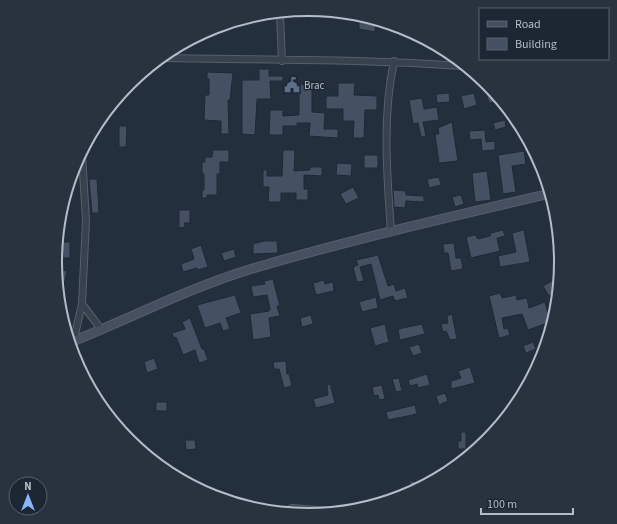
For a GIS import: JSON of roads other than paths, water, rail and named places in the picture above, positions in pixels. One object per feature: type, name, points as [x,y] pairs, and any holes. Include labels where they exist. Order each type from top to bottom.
[{"type":"main road","points":[[76,341],[101,329],[183,294],[250,270],[391,231],[545,195]]},
{"type":"street","points":[[280,18],[282,61]]},
{"type":"street","points":[[171,58],[282,61],[394,61],[456,66]]},
{"type":"street","points":[[391,231],[387,164],[387,124],[389,84],[394,61]]},
{"type":"street","points":[[74,336],[82,304],[86,221],[81,167]]},
{"type":"street","points":[[82,304],[101,329]]},
{"type":"place","name":"Brac","points":[[292,85]]}]
